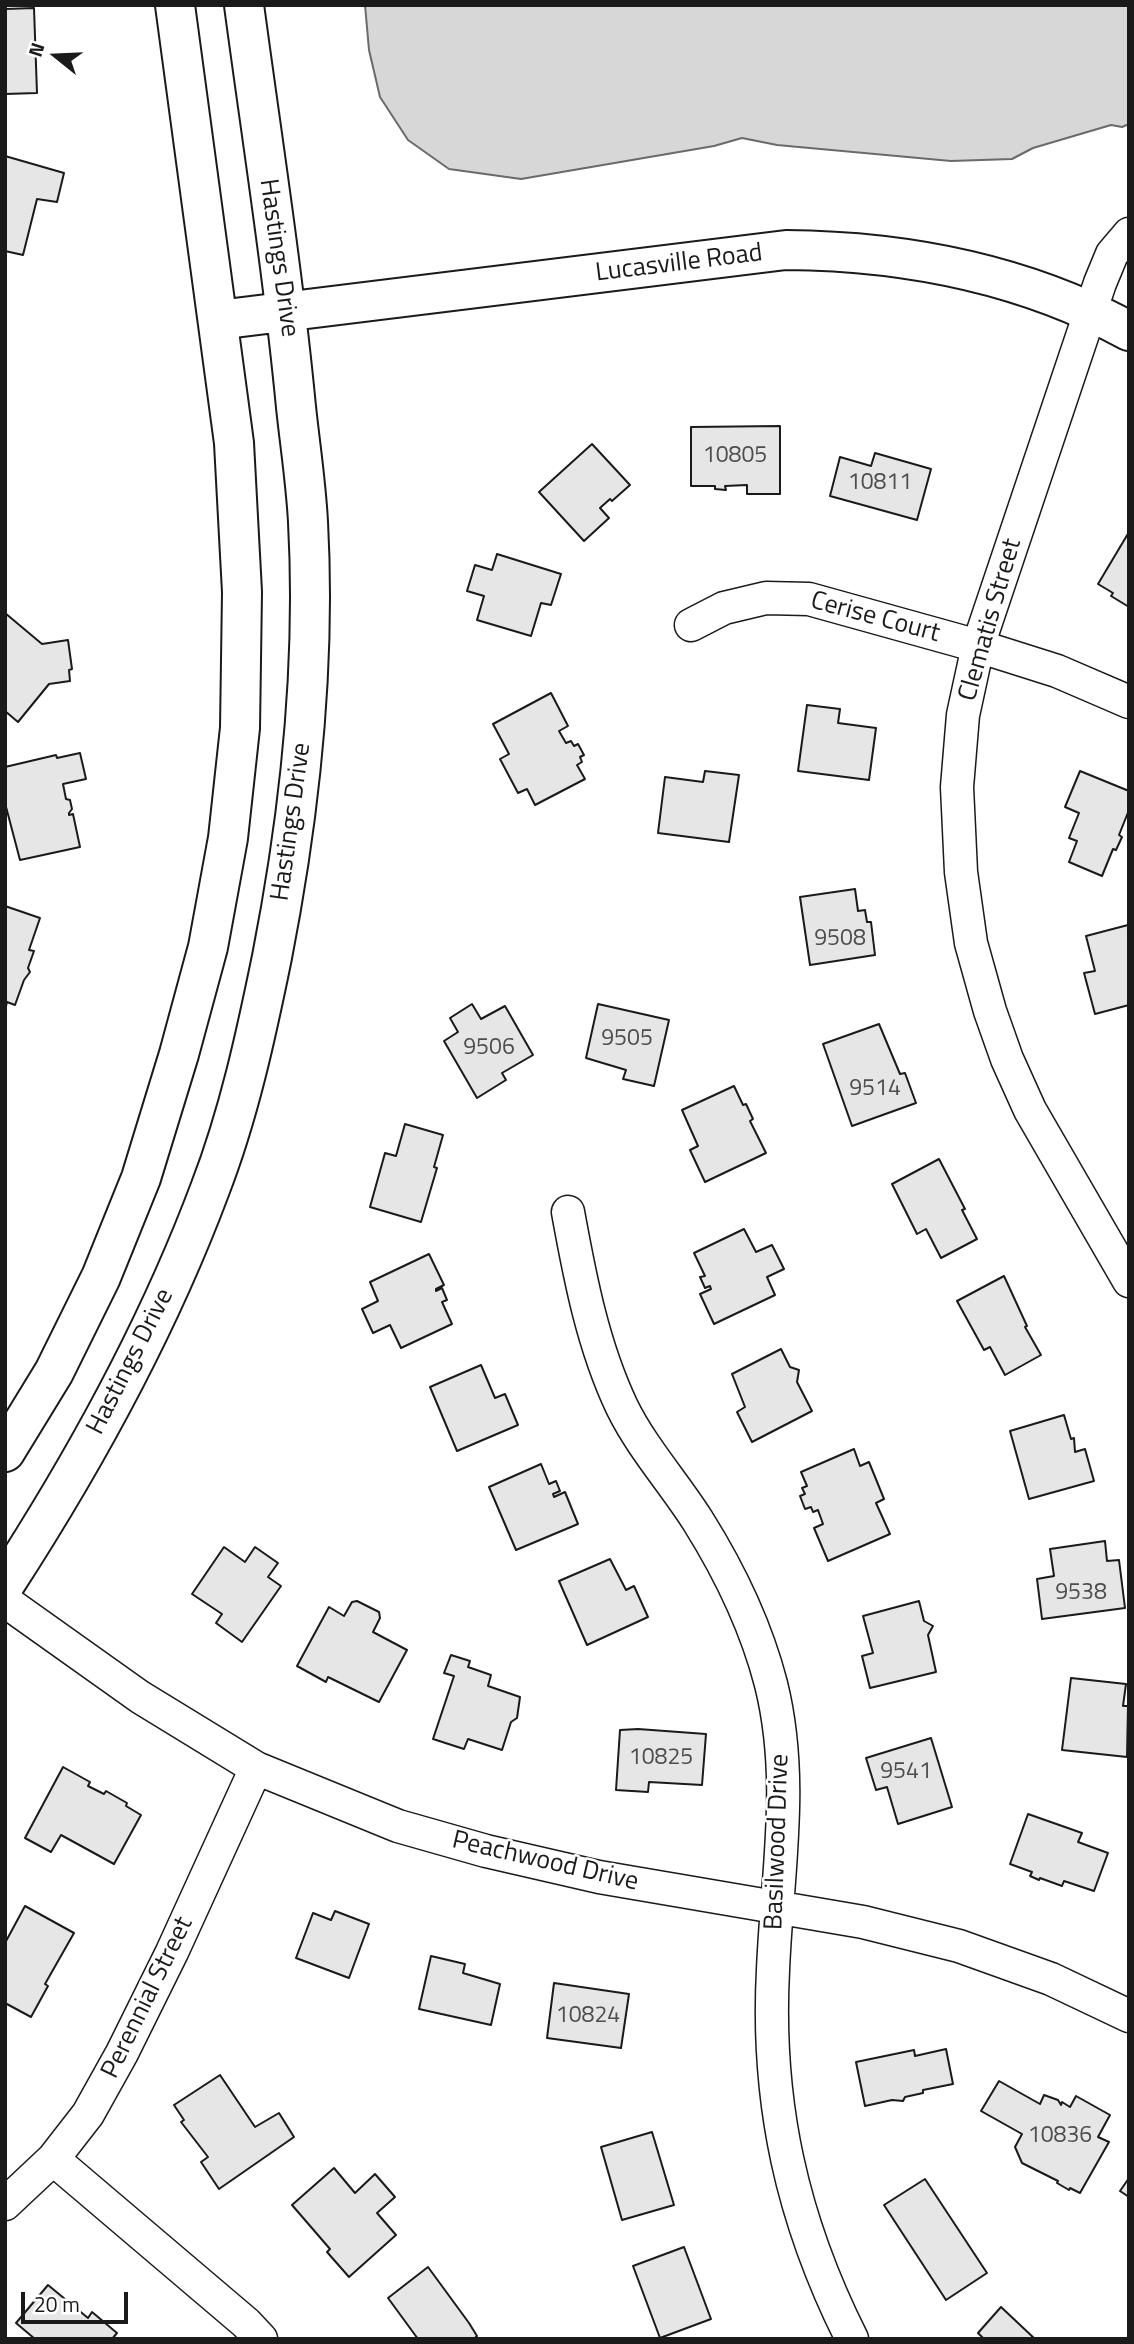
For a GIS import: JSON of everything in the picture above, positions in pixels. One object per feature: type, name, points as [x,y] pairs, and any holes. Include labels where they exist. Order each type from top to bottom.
[{"type":"street","points":[[5,1452],[54,1372],[101,1277],[141,1178],[172,1079],[208,947],[228,838],[240,728],[242,592],[234,443],[175,5]]},
{"type":"street","name":"Hastings Drive","points":[[5,1584],[61,1498],[172,1284],[211,1187],[233,1120],[262,1005],[289,870],[302,767],[310,621],[308,521],[287,312],[244,5]]},
{"type":"street","name":"Clematis Street","points":[[1129,234],[1112,254],[1091,310],[978,646],[963,715],[957,787],[961,872],[971,943],[990,1011],[1007,1059],[1030,1110],[1129,1281]]},
{"type":"street","name":"Lucasville Road","points":[[218,320],[786,250],[832,250],[908,258],[983,274],[1091,310],[1129,331]]},
{"type":"street","name":"Cerise Court","points":[[691,625],[724,608],[766,598],[809,599],[1057,671],[1129,702]]},
{"type":"street","name":"Basilwood Drive","points":[[568,1212],[580,1284],[598,1344],[622,1407],[649,1452],[698,1521],[733,1581],[760,1646],[772,1687],[784,1759],[784,1832],[777,1907],[772,2026],[777,2102],[790,2177],[807,2236],[828,2291],[852,2339]]},
{"type":"street","name":"Peachwood Drive","points":[[5,1601],[140,1697],[256,1768],[398,1826],[486,1851],[599,1877],[863,1922],[959,1946],[1051,1979],[1129,2016]]},
{"type":"street","name":"Perennial Street","points":[[5,2204],[53,2159],[88,2114],[122,2053],[172,1952],[256,1768]]},
{"type":"street","points":[[53,2159],[246,2323],[261,2339]]},
{"type":"shaded area","points":[[365,5],[1129,5],[1129,124],[1122,127],[1111,125],[1033,148],[1012,159],[951,161],[777,145],[742,138],[714,146],[521,179],[449,169],[408,140],[380,97],[369,50]]},
{"type":"building","points":[[34,8],[37,93],[5,94],[5,9]]},
{"type":"building","points":[[5,156],[64,173],[57,202],[37,199],[23,255],[5,251]]},
{"type":"building","points":[[780,426],[780,494],[747,494],[747,485],[725,486],[726,490],[715,489],[715,486],[691,486],[691,427]]},
{"type":"building","points":[[592,444],[630,485],[600,508],[609,518],[584,541],[539,492]]},
{"type":"building","points":[[875,453],[931,469],[917,520],[830,496],[840,457],[871,466]]},
{"type":"building","points":[[1129,532],[1129,607],[1098,584]]},
{"type":"building","points":[[497,554],[561,574],[551,605],[541,603],[531,636],[477,620],[484,596],[467,591],[475,565],[492,570]]},
{"type":"building","points":[[5,613],[42,644],[68,640],[72,669],[69,670],[70,681],[49,684],[18,722],[5,711]]},
{"type":"building","points":[[551,693],[568,726],[559,731],[566,743],[571,741],[574,746],[578,744],[584,755],[580,757],[582,762],[577,765],[585,779],[535,805],[527,789],[518,793],[500,759],[509,754],[493,724]]},
{"type":"building","points":[[807,705],[840,709],[838,723],[876,728],[869,780],[798,771]]},
{"type":"building","points":[[80,753],[86,779],[63,784],[66,799],[70,800],[72,809],[69,815],[73,814],[80,847],[20,860],[5,803],[5,767],[56,755],[57,758]]},
{"type":"building","points":[[705,771],[739,775],[729,842],[658,833],[665,777],[703,782]]},
{"type":"building","points":[[1080,771],[1129,791],[1129,810],[1119,835],[1122,837],[1116,850],[1113,849],[1102,876],[1069,862],[1077,841],[1069,838],[1079,813],[1065,807]]},
{"type":"building","points":[[855,889],[858,911],[865,910],[867,922],[871,922],[875,955],[810,965],[800,897]]},
{"type":"building","points":[[5,906],[40,918],[29,950],[34,951],[28,968],[30,972],[24,980],[15,1005],[7,1002],[6,1006]]},
{"type":"building","points":[[1128,925],[1129,1005],[1095,1014],[1084,973],[1095,971],[1086,936]]},
{"type":"building","points":[[472,1004],[481,1019],[505,1006],[533,1055],[502,1073],[506,1080],[477,1098],[444,1041],[458,1032],[450,1018]]},
{"type":"building","points":[[598,1004],[669,1020],[654,1086],[623,1079],[626,1070],[586,1058]]},
{"type":"building","points":[[879,1024],[900,1074],[905,1073],[916,1103],[852,1126],[823,1044]]},
{"type":"building","points":[[734,1086],[743,1105],[746,1104],[753,1119],[750,1121],[766,1153],[705,1182],[690,1150],[698,1146],[682,1110]]},
{"type":"building","points":[[405,1124],[443,1135],[434,1167],[437,1168],[421,1222],[370,1207],[385,1153],[396,1156]]},
{"type":"building","points":[[939,1159],[977,1239],[941,1258],[926,1229],[917,1234],[892,1184]]},
{"type":"building","points":[[744,1229],[756,1252],[772,1245],[784,1269],[767,1277],[775,1295],[714,1324],[700,1294],[711,1289],[710,1286],[705,1288],[700,1277],[705,1276],[694,1253]]},
{"type":"building","points":[[429,1254],[444,1285],[436,1291],[442,1288],[447,1300],[442,1302],[452,1324],[401,1348],[390,1325],[373,1333],[362,1309],[378,1301],[370,1282]]},
{"type":"building","points":[[1004,1276],[1027,1326],[1025,1327],[1041,1355],[1005,1375],[990,1347],[984,1350],[957,1301]]},
{"type":"building","points":[[781,1349],[790,1367],[799,1370],[797,1382],[812,1411],[752,1442],[737,1412],[745,1407],[732,1374]]},
{"type":"building","points":[[481,1365],[495,1398],[505,1394],[518,1425],[457,1451],[430,1387]]},
{"type":"building","points":[[1064,1415],[1071,1439],[1074,1438],[1075,1452],[1085,1449],[1094,1481],[1029,1499],[1010,1431]]},
{"type":"building","points":[[854,1449],[860,1466],[869,1462],[884,1499],[876,1503],[890,1534],[828,1561],[814,1528],[823,1524],[818,1510],[813,1512],[811,1507],[805,1509],[800,1496],[805,1494],[802,1488],[807,1486],[801,1472]]},
{"type":"building","points":[[541,1464],[549,1484],[556,1481],[560,1491],[553,1494],[554,1497],[565,1492],[578,1524],[516,1550],[489,1487]]},
{"type":"building","points":[[1105,1541],[1107,1561],[1119,1560],[1125,1608],[1042,1619],[1037,1579],[1054,1576],[1050,1549]]},
{"type":"building","points":[[224,1547],[245,1562],[255,1547],[278,1563],[268,1577],[281,1586],[242,1642],[216,1623],[222,1614],[192,1594]]},
{"type":"building","points":[[610,1559],[626,1590],[634,1586],[648,1617],[587,1645],[559,1581]]},
{"type":"building","points":[[357,1601],[379,1612],[380,1618],[373,1632],[407,1650],[379,1702],[328,1677],[326,1682],[297,1666],[329,1607],[344,1616],[352,1602]]},
{"type":"building","points":[[919,1601],[924,1621],[933,1626],[928,1635],[936,1672],[870,1688],[862,1656],[873,1653],[863,1616]]},
{"type":"building","points":[[451,1655],[470,1661],[468,1667],[491,1675],[488,1686],[520,1697],[517,1718],[511,1722],[502,1750],[468,1739],[464,1749],[433,1739],[454,1676],[444,1673]]},
{"type":"building","points":[[1071,1678],[1126,1684],[1123,1706],[1128,1706],[1127,1757],[1062,1750]]},
{"type":"building","points":[[620,1730],[706,1734],[702,1785],[649,1782],[648,1792],[616,1790]]},
{"type":"building","points":[[931,1738],[952,1807],[898,1824],[887,1787],[876,1790],[866,1758]]},
{"type":"building","points":[[63,1767],[90,1782],[88,1786],[104,1794],[106,1791],[141,1815],[114,1864],[61,1835],[51,1852],[25,1838]]},
{"type":"building","points":[[1028,1814],[1082,1833],[1078,1842],[1108,1853],[1094,1891],[1064,1881],[1062,1886],[1040,1878],[1039,1880],[1030,1876],[1032,1872],[1010,1864]]},
{"type":"building","points":[[25,1906],[74,1933],[45,1984],[48,1986],[31,2017],[5,2003],[5,1943]]},
{"type":"building","points":[[335,1911],[369,1924],[349,1978],[296,1958],[313,1913],[331,1920]]},
{"type":"building","points":[[431,1956],[465,1964],[463,1973],[500,1984],[491,2025],[419,2009]]},
{"type":"building","points":[[554,1983],[629,1994],[621,2048],[547,2038]]},
{"type":"building","points":[[946,2049],[953,2084],[923,2090],[923,2093],[905,2097],[903,2101],[892,2100],[865,2106],[856,2062],[914,2050],[915,2056]]},
{"type":"building","points":[[220,2075],[255,2127],[279,2113],[294,2137],[219,2189],[201,2162],[208,2157],[181,2122],[184,2120],[174,2105]]},
{"type":"building","points":[[999,2081],[1040,2104],[1044,2095],[1070,2107],[1076,2096],[1110,2115],[1098,2137],[1109,2142],[1080,2193],[1070,2188],[1069,2190],[1057,2183],[1058,2181],[1022,2163],[1015,2147],[1022,2134],[981,2111]]},
{"type":"building","points":[[652,2132],[674,2205],[622,2220],[601,2147]]},
{"type":"building","points":[[334,2168],[355,2193],[375,2174],[395,2197],[377,2213],[396,2235],[349,2277],[327,2252],[330,2249],[292,2205]]},
{"type":"building","points":[[1129,2178],[1129,2197],[1120,2191]]},
{"type":"building","points":[[925,2179],[987,2273],[946,2300],[884,2205]]},
{"type":"building","points":[[684,2247],[711,2319],[660,2338],[633,2266]]},
{"type":"building","points":[[428,2267],[469,2323],[477,2336],[474,2339],[418,2339],[388,2298]]},
{"type":"building","points":[[48,2285],[88,2318],[92,2312],[117,2333],[112,2339],[35,2339],[16,2323]]},
{"type":"building","points":[[1001,2307],[1035,2339],[984,2339],[978,2333]]}]
